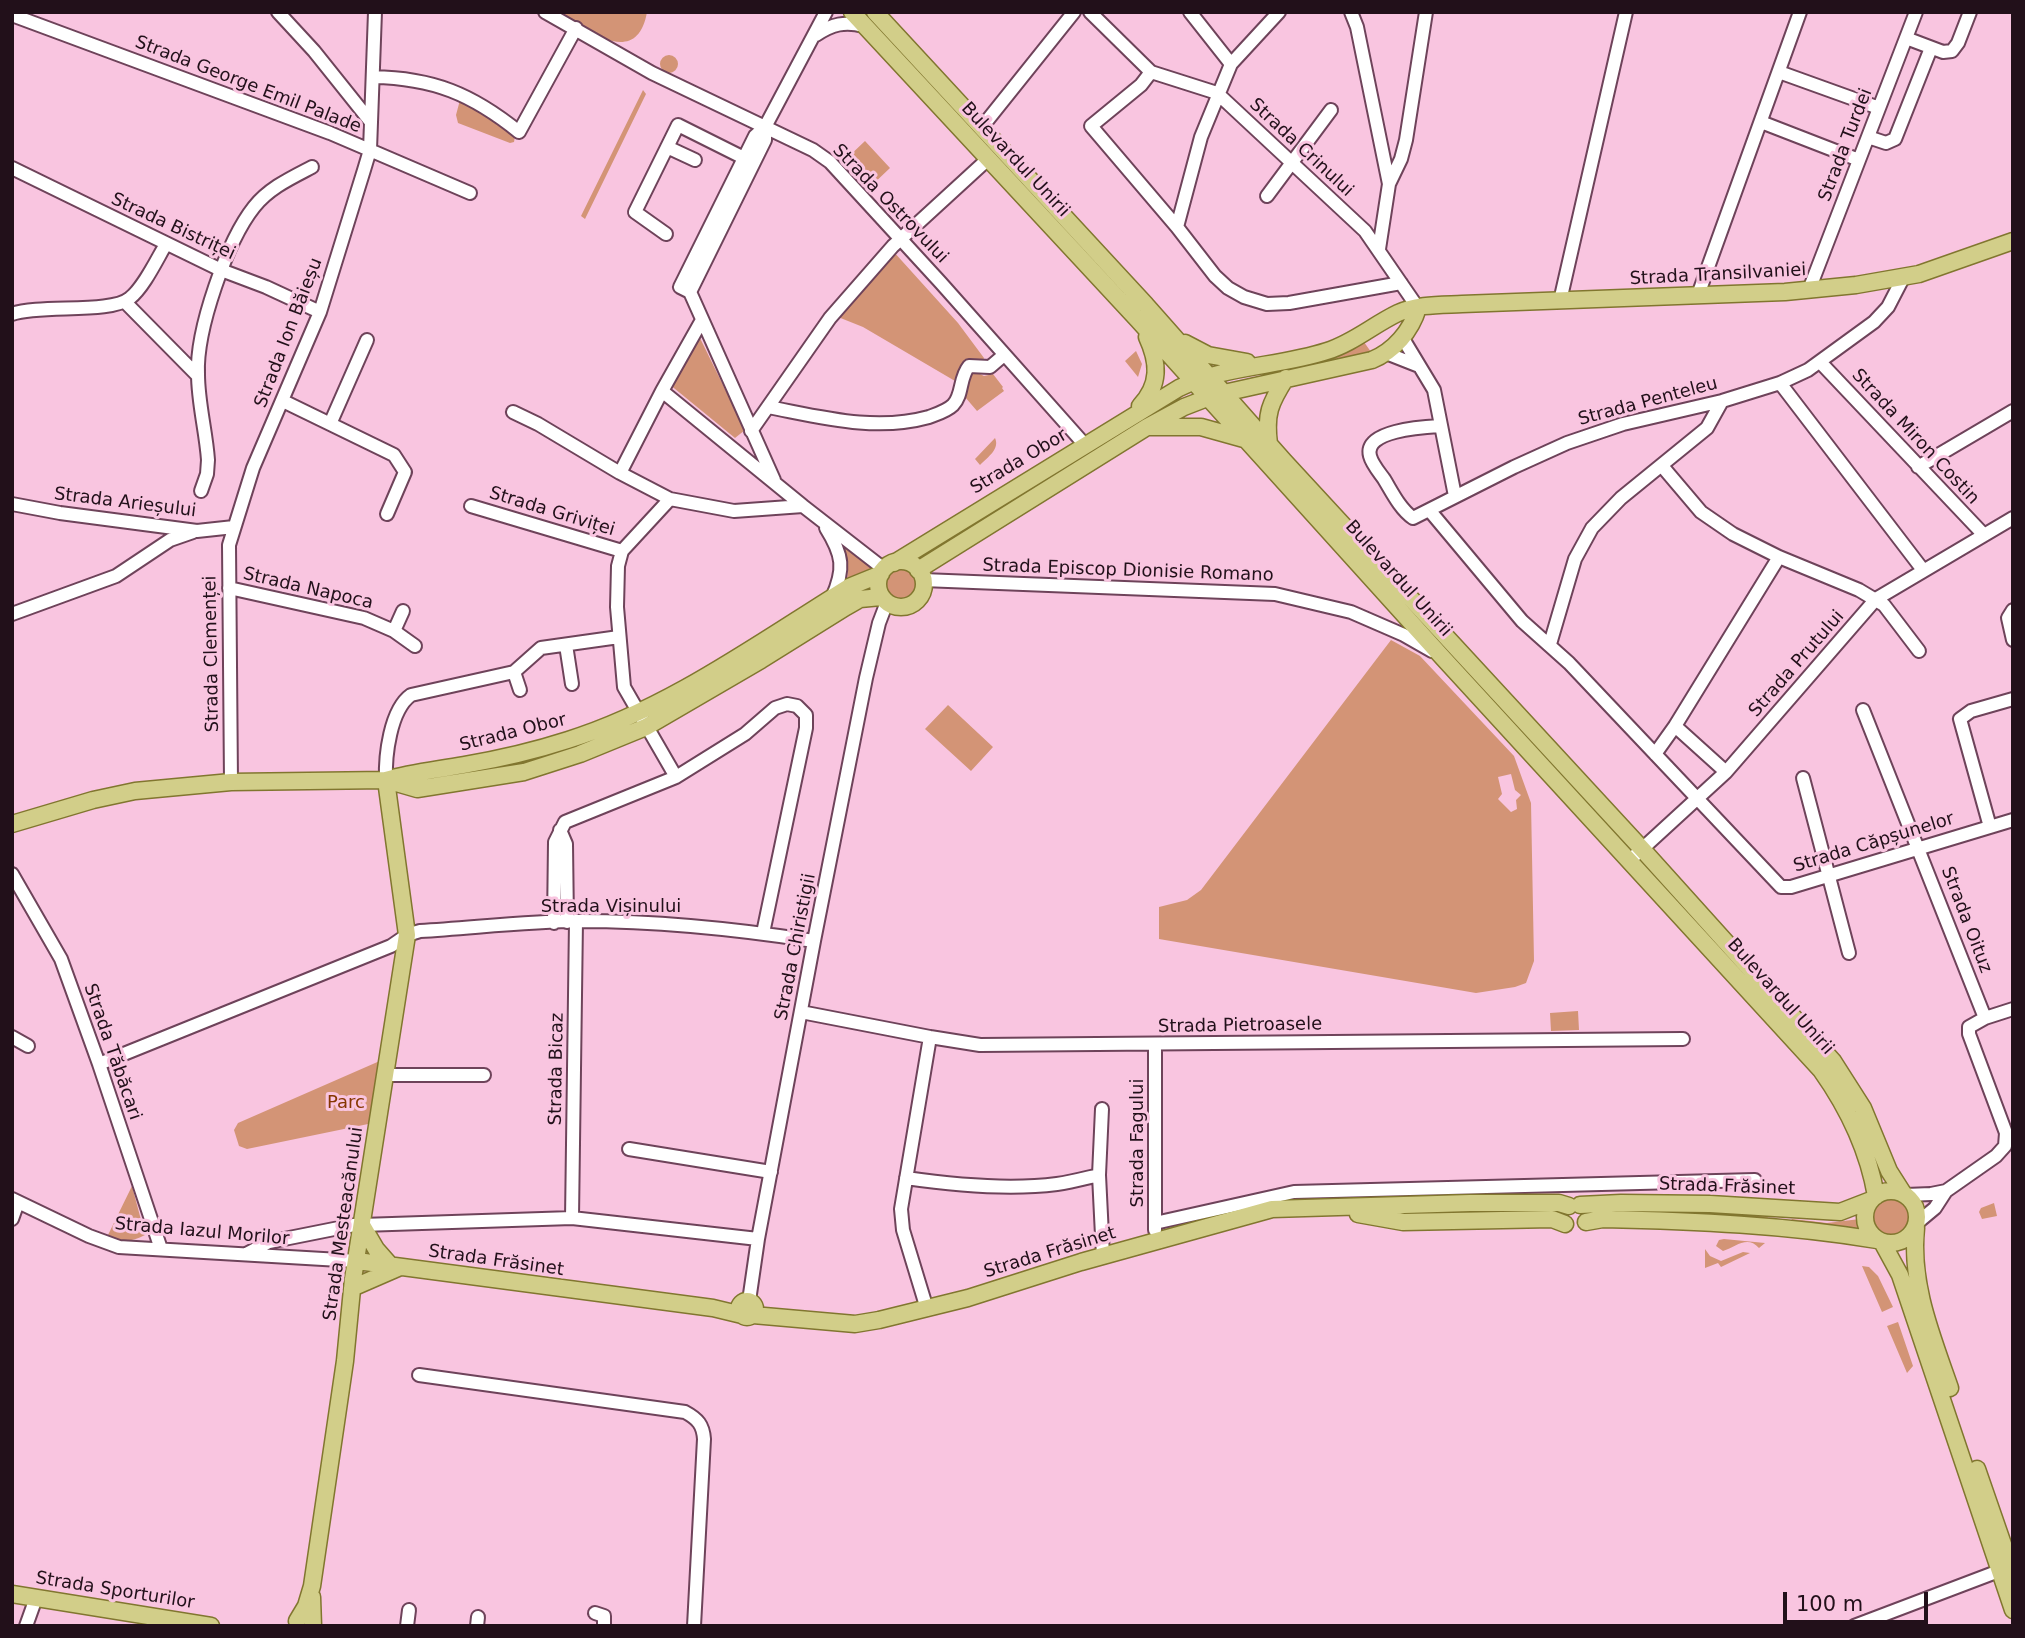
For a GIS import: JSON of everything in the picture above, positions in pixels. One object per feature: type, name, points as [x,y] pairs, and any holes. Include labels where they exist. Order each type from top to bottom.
[{"type":"main road","name":"Bulevardul Unirii","points":[[852,12],[1138,320],[1444,659],[1833,1061],[1863,1108],[1889,1171],[1904,1194]]},
{"type":"main road","name":"Bulevardul Unirii","points":[[875,12],[1176,338],[1636,855],[1821,1070],[1858,1134],[1870,1166],[1873,1198]]},
{"type":"main road","name":"Strada Transilvaniei","points":[[1128,418],[1193,381],[1329,351],[1401,312],[1418,307],[1809,290],[1903,278],[2013,241]]},
{"type":"main road","points":[[921,575],[1147,427],[1184,407],[1224,392],[1371,360],[1385,354],[1402,337],[1418,307]]},
{"type":"main road","points":[[1128,418],[1152,391],[1156,375],[1155,355],[1138,320]]},
{"type":"main road","points":[[1387,320],[1402,337]]},
{"type":"main road","points":[[1371,330],[1385,354]]},
{"type":"main road","points":[[1176,338],[1208,355],[1220,358],[1280,362]]},
{"type":"main road","points":[[1269,444],[1266,427],[1269,409],[1286,378]]},
{"type":"main road","name":"Strada Obor","points":[[642,720],[666,699],[886,568],[1128,418]]},
{"type":"main road","points":[[1147,427],[1201,427],[1244,439]]},
{"type":"main road","points":[[908,563],[921,575],[922,591],[911,604],[899,607],[884,600],[878,585],[886,568],[908,563]]},
{"type":"main road","name":"Strada Obor","points":[[12,824],[93,800],[135,791],[231,782],[386,780],[417,789],[524,772],[580,754],[761,660],[860,599],[884,600]]},
{"type":"main road","name":"Strada Mesteacănului","points":[[300,1625],[311,1591],[345,1361],[357,1261],[358,1225],[386,1075],[407,936],[386,780]]},
{"type":"main road","points":[[1917,1225],[1902,1242],[1892,1244],[1880,1241],[1870,1234],[1865,1221],[1867,1206],[1873,1198],[1889,1191],[1904,1194],[1914,1202],[1918,1212],[1917,1225],[1914,1255],[1917,1283],[2006,1572],[2013,1610]]},
{"type":"main road","name":"Strada Frăsinet","points":[[357,1261],[713,1308],[748,1307],[793,1319],[855,1324],[927,1309],[1272,1209],[1471,1203],[1559,1203],[1574,1206],[1651,1203],[1770,1206],[1840,1212],[1873,1198]]},
{"type":"main road","points":[[1574,1206],[1587,1214],[1586,1222],[1576,1229],[1565,1224],[1564,1212],[1574,1206]]},
{"type":"main road","name":"Strada Frăsinet","points":[[1317,1207],[1403,1222],[1552,1219],[1565,1224]]},
{"type":"main road","name":"Strada Frăsinet","points":[[1586,1222],[1602,1219],[1708,1221],[1831,1233],[1880,1241]]},
{"type":"main road","points":[[352,1288],[396,1267],[376,1249],[358,1225]]},
{"type":"main road","points":[[1880,1241],[1900,1275],[2006,1572]]},
{"type":"main road","name":"Strada Sporturilor","points":[[13,1595],[201,1625]]},
{"type":"street","points":[[278,12],[314,51],[370,121]]},
{"type":"street","name":"Strada Ion Băieșu","points":[[234,527],[253,468],[320,312],[370,150],[375,12]]},
{"type":"street","name":"Strada Ostrovului","points":[[545,12],[653,73],[813,150],[830,162],[1085,445]]},
{"type":"street","points":[[685,289],[755,136],[765,127],[826,12]]},
{"type":"street","points":[[982,127],[1074,12]]},
{"type":"street","points":[[1090,12],[1151,72],[1217,93]]},
{"type":"street","points":[[1190,12],[1231,65]]},
{"type":"street","points":[[1177,227],[1201,136],[1217,93],[1231,65],[1279,12]]},
{"type":"street","points":[[1351,12],[1357,27],[1389,184]]},
{"type":"street","points":[[1378,249],[1389,184],[1406,140],[1426,12]]},
{"type":"street","points":[[1560,301],[1626,12]]},
{"type":"street","points":[[1698,295],[1800,12]]},
{"type":"street","name":"Strada Turdei","points":[[1809,290],[1916,12]]},
{"type":"street","points":[[1906,38],[1948,53],[1955,48],[1970,12]]},
{"type":"street","name":"Strada George Emil Palade","points":[[12,15],[370,150],[470,193]]},
{"type":"street","points":[[816,35],[839,23],[864,26]]},
{"type":"street","points":[[373,77],[405,78],[448,88],[494,112],[519,132],[576,29]]},
{"type":"street","points":[[1868,137],[1886,144],[1895,139],[1931,48]]},
{"type":"street","points":[[1151,72],[1141,85],[1090,126],[1228,288],[1244,297],[1267,304],[1309,301],[1401,283]]},
{"type":"street","points":[[1779,72],[1879,108]]},
{"type":"street","name":"Strada Crinului","points":[[1217,93],[1365,232],[1418,307]]},
{"type":"street","points":[[1267,196],[1331,110]]},
{"type":"street","points":[[1761,122],[1859,160]]},
{"type":"street","points":[[667,234],[635,212],[678,125],[744,158]]},
{"type":"street","points":[[685,289],[765,140],[765,127]]},
{"type":"street","points":[[667,146],[695,160]]},
{"type":"street","points":[[751,431],[830,318],[899,239],[988,159]]},
{"type":"street","points":[[201,491],[207,474],[208,460],[198,362],[209,306],[221,270],[240,229],[254,207],[284,181],[312,167]]},
{"type":"street","name":"Strada Bistriței","points":[[12,168],[221,270],[320,312]]},
{"type":"street","points":[[12,314],[34,309],[125,302],[136,291],[166,244]]},
{"type":"street","name":"Strada Penteleu","points":[[1430,511],[1455,496],[1577,439],[1623,424],[1722,401],[1780,383],[1821,363],[1855,338],[1888,307],[1903,278]]},
{"type":"street","points":[[685,289],[702,320],[775,483]]},
{"type":"street","points":[[125,302],[198,376]]},
{"type":"street","points":[[620,473],[702,320]]},
{"type":"street","points":[[1402,337],[1434,390],[1455,496]]},
{"type":"street","points":[[330,424],[367,340]]},
{"type":"street","points":[[1385,354],[1419,366]]},
{"type":"street","points":[[768,407],[865,424],[915,421],[939,414],[951,407],[958,396],[963,372],[969,366],[990,367],[1004,355]]},
{"type":"street","name":"Strada Miron Costin","points":[[1821,363],[1983,535]]},
{"type":"street","points":[[1780,383],[1923,570]]},
{"type":"street","points":[[662,391],[822,522],[886,568]]},
{"type":"street","points":[[282,401],[394,455],[405,472],[387,514]]},
{"type":"street","points":[[1550,644],[1582,542],[1606,512],[1707,428],[1722,401]]},
{"type":"street","points":[[1918,467],[2013,411]]},
{"type":"street","points":[[513,412],[670,499],[734,511],[803,506]]},
{"type":"street","points":[[1441,426],[1413,428],[1374,439],[1370,445],[1370,458],[1408,514],[1416,518],[1430,511],[1522,621],[1550,644],[1698,800]]},
{"type":"street","points":[[1662,466],[1701,512],[1733,534],[1876,599],[1891,612],[1919,650]]},
{"type":"street","points":[[670,499],[622,551],[618,566],[618,637],[624,687],[676,777]]},
{"type":"street","name":"Strada Arieșului","points":[[12,504],[197,531],[234,527]]},
{"type":"street","name":"Strada Griviței","points":[[471,506],[622,551]]},
{"type":"street","name":"Strada Prutului","points":[[1636,855],[1726,772],[1876,599],[2013,518]]},
{"type":"street","points":[[822,522],[834,541],[841,560],[840,581],[832,598]]},
{"type":"street","name":"Strada Clemenței","points":[[231,782],[228,558],[234,527]]},
{"type":"street","points":[[12,614],[116,576],[170,540],[197,531]]},
{"type":"street","points":[[1655,754],[1779,557]]},
{"type":"street","name":"Strada Episcop Dionisie Romano","points":[[921,575],[1275,594],[1351,612],[1404,635],[1444,659]]},
{"type":"street","name":"Strada Napoca","points":[[229,588],[364,618],[394,631],[415,646]]},
{"type":"street","name":"Strada Chiristigii","points":[[748,1307],[758,1239],[814,941],[884,600]]},
{"type":"street","points":[[2013,610],[2008,618],[2013,640]]},
{"type":"street","points":[[394,631],[403,611]]},
{"type":"street","points":[[386,780],[386,749],[403,702],[407,698],[419,691],[495,678],[514,672],[541,648],[618,637]]},
{"type":"street","points":[[566,645],[572,684]]},
{"type":"street","points":[[514,672],[520,690]]},
{"type":"street","points":[[1990,827],[1960,719],[1971,711],[2013,699]]},
{"type":"street","points":[[566,922],[566,844],[560,830],[570,818],[676,777],[744,734],[775,708],[787,704],[797,706],[806,715],[806,728],[763,933]]},
{"type":"street","name":"Strada Oituz","points":[[1863,710],[1985,1018]]},
{"type":"street","points":[[1675,726],[1726,772]]},
{"type":"street","points":[[1803,778],[1849,953]]},
{"type":"street","name":"Strada Căpșunelor","points":[[1698,800],[1777,885],[1791,887],[2013,820]]},
{"type":"street","name":"Strada Tăbăcari","points":[[12,874],[61,959],[160,1249]]},
{"type":"street","name":"Strada Vișinului","points":[[99,1064],[391,946],[420,931],[566,922],[691,924],[814,941]]},
{"type":"street","name":"Strada Bicaz","points":[[566,922],[572,1218]]},
{"type":"street","points":[[1917,1225],[1935,1208],[1946,1191],[2006,1146],[2006,1133],[1969,1034],[1969,1027],[1985,1018],[2013,1009]]},
{"type":"street","name":"Strada Pietroasele","points":[[801,1012],[980,1045],[1683,1039]]},
{"type":"street","points":[[927,1309],[903,1230],[901,1209],[930,1037]]},
{"type":"street","points":[[12,1038],[28,1046]]},
{"type":"street","name":"Strada Fagului","points":[[1155,1044],[1155,1242]]},
{"type":"street","points":[[386,1075],[484,1075]]},
{"type":"street","points":[[1102,1109],[1099,1175],[1103,1256]]},
{"type":"street","points":[[629,1149],[771,1172]]},
{"type":"street","points":[[906,1178],[957,1185],[1046,1184],[1099,1175]]},
{"type":"street","points":[[1155,1223],[1294,1192],[1755,1180]]},
{"type":"street","points":[[1651,1203],[1652,1183]]},
{"type":"street","points":[[1904,1194],[1946,1191]]},
{"type":"street","points":[[12,1219],[15,1201]]},
{"type":"street","name":"Strada Iazul Morilor","points":[[15,1201],[109,1244],[357,1261]]},
{"type":"street","points":[[246,1255],[269,1242],[358,1225],[572,1218],[758,1239]]},
{"type":"street","points":[[418,1375],[674,1411],[696,1418],[703,1429],[704,1439],[694,1626]]},
{"type":"street","points":[[1854,1626],[2006,1572]]},
{"type":"street","points":[[26,1626],[36,1598]]},
{"type":"street","points":[[407,1626],[410,1610]]},
{"type":"street","points":[[595,1613],[604,1616],[604,1626]]},
{"type":"green space","points":[[556,12],[647,12],[641,29],[633,39],[621,42],[595,35]]},
{"type":"green space","points":[[669,55],[675,58],[678,64],[675,70],[669,73],[663,70],[660,64],[663,58]]},
{"type":"green space","points":[[643,90],[646,94],[585,219],[581,216]]},
{"type":"green space","points":[[466,98],[515,136],[514,142],[510,143],[458,123],[456,115],[460,100]]},
{"type":"green space","points":[[865,141],[890,168],[870,187],[845,160]]},
{"type":"green space","points":[[893,251],[958,323],[984,358],[964,364],[955,381],[863,327],[838,317]]},
{"type":"green space","points":[[699,336],[745,430],[735,438],[669,384]]},
{"type":"green space","points":[[1364,342],[1371,352],[1237,378],[1232,373]]},
{"type":"green space","points":[[1136,351],[1142,364],[1138,377],[1125,361]]},
{"type":"green space","points":[[974,371],[984,376],[993,374],[1004,391],[977,411],[965,397],[967,380]]},
{"type":"green space","points":[[1178,396],[1180,399],[930,554],[921,550]]},
{"type":"green space","points":[[995,438],[995,449],[980,465],[975,459]]},
{"type":"green space","points":[[841,543],[874,568],[873,571],[847,580],[848,564]]},
{"type":"green space","points":[[901,566],[914,572],[920,585],[914,598],[901,604],[888,598],[882,585],[888,572]]},
{"type":"green space","points":[[1391,640],[1420,656],[1514,756],[1531,803],[1534,961],[1526,983],[1515,987],[1476,993],[1159,939],[1159,907],[1187,900],[1201,890]],"holes":[[[1511,774],[1515,790],[1521,795],[1516,800],[1517,809],[1511,812],[1498,799],[1502,794],[1498,777]]]},
{"type":"green space","points":[[948,705],[993,747],[971,771],[925,729]]},
{"type":"green space","points":[[1578,1011],[1579,1030],[1551,1031],[1550,1013]]},
{"type":"green space","name":"Parc","points":[[382,1060],[373,1123],[247,1149],[239,1146],[234,1130],[238,1123]]},
{"type":"green space","points":[[132,1186],[145,1235],[122,1240],[108,1235]]},
{"type":"green space","points":[[1891,1199],[1905,1204],[1910,1218],[1905,1232],[1891,1237],[1877,1232],[1872,1218],[1877,1204]]},
{"type":"green space","points":[[1994,1203],[1997,1216],[1982,1219],[1979,1212],[1981,1208]]},
{"type":"green space","points":[[1593,1210],[1767,1216],[1769,1221],[1593,1216]]},
{"type":"green space","points":[[1792,1219],[1827,1223],[1860,1219],[1862,1233],[1789,1224]]},
{"type":"green space","points":[[1719,1240],[1765,1243],[1759,1248],[1746,1242],[1723,1251],[1716,1246]]},
{"type":"green space","points":[[1705,1249],[1710,1256],[1721,1261],[1743,1252],[1750,1253],[1721,1267],[1718,1263],[1705,1268]]},
{"type":"green space","points":[[1862,1266],[1869,1267],[1878,1276],[1893,1307],[1882,1312]]},
{"type":"green space","points":[[1898,1322],[1913,1366],[1907,1373],[1887,1326]]}]
